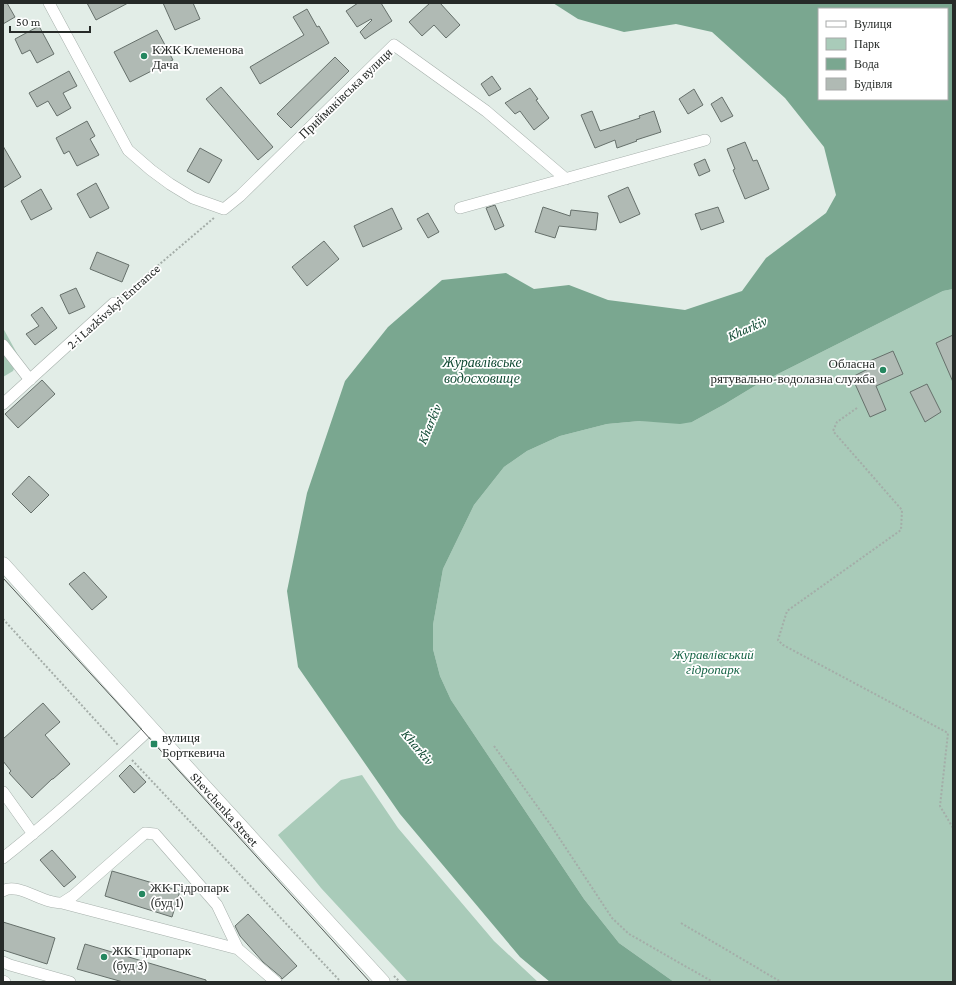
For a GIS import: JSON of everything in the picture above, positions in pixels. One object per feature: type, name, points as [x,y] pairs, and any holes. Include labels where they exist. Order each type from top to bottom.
[{"type":"main road","name":"Shevchenka Street","points":[[3,564],[383,982]]},
{"type":"street","points":[[49,3],[128,150],[151,170],[193,198],[224,208]]},
{"type":"street","name":"Приймаківська вулиця","points":[[224,208],[246,190],[394,45],[486,111],[566,179]]},
{"type":"street","points":[[460,208],[705,140]]},
{"type":"street","name":"2-i Lazkivskyi Entrance","points":[[3,404],[114,303]]},
{"type":"street","points":[[3,345],[30,380]]},
{"type":"street","points":[[3,858],[96,779],[151,728]]},
{"type":"street","points":[[3,792],[33,834]]},
{"type":"street","points":[[62,903],[73,896],[145,833],[155,834],[217,905],[238,949],[276,982]]},
{"type":"street","points":[[3,891],[5,889],[15,888],[50,902],[62,903],[238,949]]},
{"type":"street","points":[[3,962],[70,982]]},
{"type":"path","name":"2-i Lazkivskyi Entrance","points":[[114,303],[224,208]]},
{"type":"path","points":[[857,408],[837,422],[833,431],[902,510],[901,530],[786,611],[778,640],[783,645],[948,733],[940,806],[953,828]]},
{"type":"path","points":[[3,619],[124,752],[341,982]]},
{"type":"path","points":[[494,746],[550,824],[612,918],[629,934],[713,982]]},
{"type":"path","points":[[681,923],[781,982]]},
{"type":"green space","name":"Журавлівський гідропарк","points":[[953,289],[953,982],[674,982],[619,943],[584,899],[451,700],[440,676],[433,649],[433,625],[443,569],[474,505],[504,467],[527,451],[560,436],[607,424],[640,421],[692,422],[758,384],[943,291]]},
{"type":"green space","points":[[3,328],[19,357],[13,371],[3,377]]},
{"type":"green space","points":[[362,775],[398,828],[494,941],[538,982],[408,982],[321,888],[278,835],[341,780]]},
{"type":"water","name":"Журавлівське водосховище","points":[[553,3],[953,3],[953,289],[943,291],[758,384],[692,422],[680,424],[640,421],[607,424],[560,436],[527,451],[504,467],[474,505],[443,569],[433,625],[433,649],[440,676],[451,700],[584,899],[619,943],[674,982],[550,982],[520,957],[400,814],[298,667],[287,591],[307,493],[345,381],[388,327],[442,280],[506,273],[534,289],[569,285],[608,300],[685,310],[742,291],[766,258],[826,213],[836,195],[824,147],[785,98],[712,32],[676,24],[624,32],[578,19]]},
{"type":"building","points":[[3,3],[7,3],[15,17],[3,24]]},
{"type":"building","points":[[87,3],[128,3],[96,20]]},
{"type":"building","points":[[163,3],[193,3],[200,19],[175,30]]},
{"type":"building","points":[[358,3],[381,3],[392,21],[365,39],[360,32],[372,20],[371,19],[357,27],[346,11]]},
{"type":"building","points":[[430,3],[440,3],[460,25],[446,38],[434,25],[422,36],[409,22]]},
{"type":"building","points":[[307,9],[317,27],[319,26],[329,43],[260,84],[250,67],[304,35],[293,17]]},
{"type":"building","points":[[39,26],[54,54],[37,63],[30,50],[22,54],[15,39]]},
{"type":"building","name":"КЖК Клеменова Дача","points":[[157,30],[173,60],[130,82],[114,52]]},
{"type":"building","points":[[335,57],[349,71],[291,128],[277,114]]},
{"type":"building","points":[[69,71],[77,86],[63,93],[71,108],[57,116],[48,101],[37,107],[29,93]]},
{"type":"building","points":[[492,76],[501,89],[489,96],[481,84]]},
{"type":"building","points":[[221,87],[273,147],[258,160],[206,99]]},
{"type":"building","points":[[530,88],[538,99],[536,100],[549,118],[534,130],[520,111],[515,114],[505,103]]},
{"type":"building","points":[[694,89],[703,105],[688,114],[679,99]]},
{"type":"building","points":[[722,97],[733,116],[721,122],[711,104]]},
{"type":"building","points":[[592,111],[600,131],[640,118],[639,116],[654,111],[661,132],[617,148],[615,140],[595,148],[581,115]]},
{"type":"building","points":[[87,121],[95,136],[90,139],[99,155],[77,166],[69,151],[64,154],[56,138]]},
{"type":"building","points":[[745,142],[753,161],[757,160],[769,189],[745,199],[733,170],[735,169],[727,149]]},
{"type":"building","points":[[3,146],[21,177],[3,188]]},
{"type":"building","points":[[200,148],[222,160],[209,183],[187,171]]},
{"type":"building","points":[[705,159],[710,171],[699,176],[694,164]]},
{"type":"building","points":[[96,183],[109,208],[90,218],[77,194]]},
{"type":"building","points":[[628,187],[640,214],[620,223],[608,196]]},
{"type":"building","points":[[41,189],[52,209],[31,220],[21,201]]},
{"type":"building","points":[[495,205],[504,226],[495,230],[486,208]]},
{"type":"building","points":[[543,207],[570,216],[571,210],[598,213],[596,230],[559,226],[555,238],[535,232]]},
{"type":"building","points":[[718,207],[724,222],[701,230],[695,214]]},
{"type":"building","points":[[392,208],[402,229],[363,247],[354,226]]},
{"type":"building","points":[[428,213],[439,232],[428,238],[417,219]]},
{"type":"building","points":[[324,241],[339,259],[307,286],[292,267]]},
{"type":"building","points":[[97,252],[129,265],[122,282],[90,269]]},
{"type":"building","points":[[76,288],[85,307],[69,314],[60,295]]},
{"type":"building","points":[[42,307],[57,328],[35,345],[26,334],[39,326],[31,315]]},
{"type":"building","points":[[953,335],[953,382],[936,343]]},
{"type":"building","points":[[893,351],[903,374],[876,386],[886,410],[870,417],[852,377],[868,369],[865,363]]},
{"type":"building","points":[[42,380],[55,394],[18,428],[5,414]]},
{"type":"building","points":[[927,384],[941,412],[925,422],[910,392]]},
{"type":"building","points":[[29,476],[49,495],[31,513],[12,494]]},
{"type":"building","points":[[84,572],[107,597],[92,610],[69,584]]},
{"type":"building","points":[[43,703],[60,722],[45,735],[70,764],[32,798],[9,773],[11,771],[3,761],[3,739]]},
{"type":"building","points":[[130,765],[146,782],[134,793],[119,776]]},
{"type":"building","points":[[52,850],[76,877],[64,887],[40,860]]},
{"type":"building","name":"ЖК Гідропарк (буд 1)","points":[[112,871],[180,891],[172,917],[105,896]]},
{"type":"building","points":[[248,914],[297,966],[282,979],[263,962],[240,936],[235,926]]},
{"type":"building","points":[[3,922],[55,938],[47,964],[3,950]]},
{"type":"building","name":"ЖК Гідропарк (буд 3)","points":[[85,944],[206,980],[206,982],[123,982],[77,969]]},
{"type":"tram line","points":[[3,578],[370,982]]},
{"type":"place","name":"КЖК Клеменова Дача","points":[[144,56]]},
{"type":"place","name":"Обласна рятувально-водолазна служба","points":[[883,370]]},
{"type":"place","name":"вулиця Борткевича","points":[[154,744]]},
{"type":"place","name":"ЖК Гідропарк (буд 1)","points":[[142,894]]},
{"type":"place","name":"ЖК Гідропарк (буд 3)","points":[[104,957]]},
{"type":"water label","name":"Kharkiv","points":[[747,328]]},
{"type":"water label","name":"Kharkiv","points":[[429,424]]},
{"type":"water label","name":"Kharkiv","points":[[418,747]]}]
